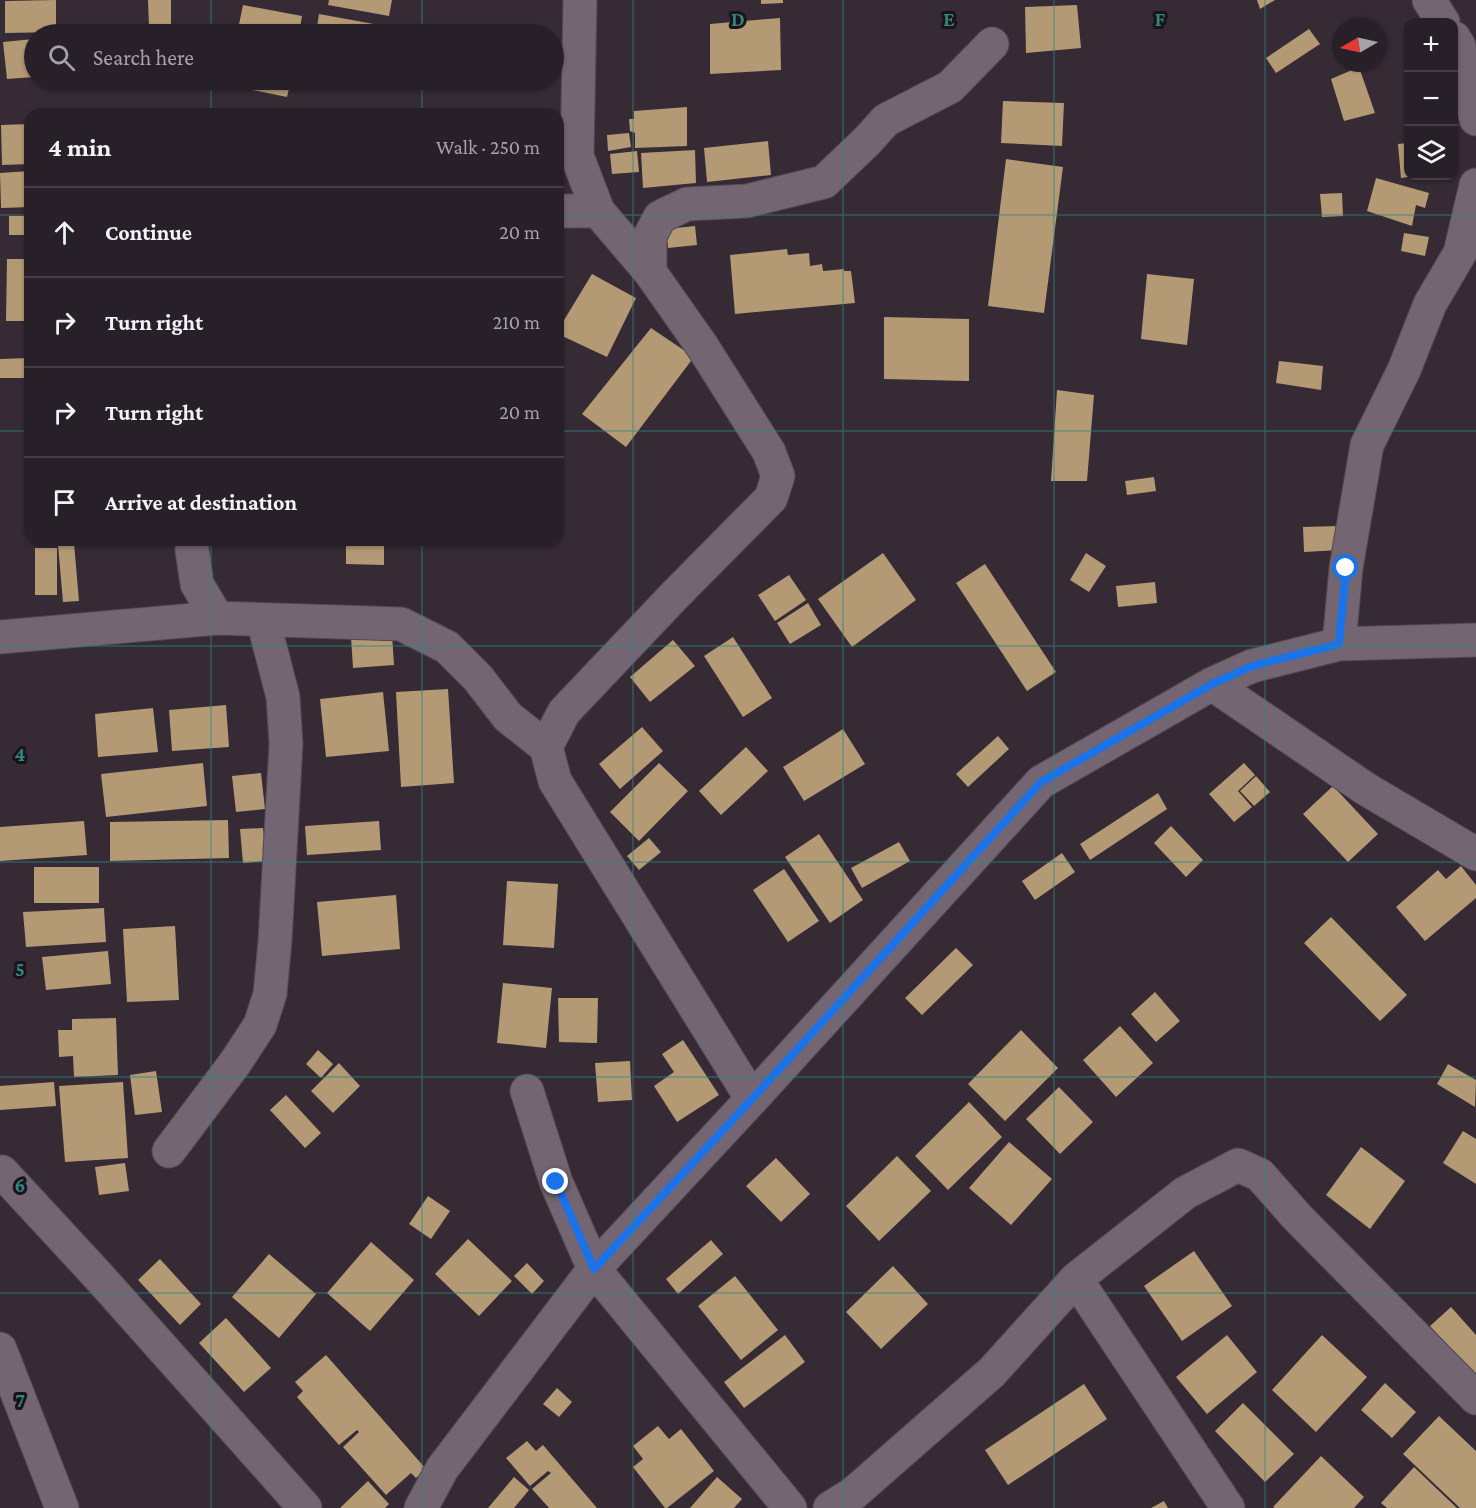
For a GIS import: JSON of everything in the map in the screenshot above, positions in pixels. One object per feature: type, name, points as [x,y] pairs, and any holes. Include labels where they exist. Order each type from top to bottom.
[{"type":"street","points":[[546,747],[564,712],[771,498],[778,476],[769,452],[702,346],[650,272],[598,211],[578,156],[580,0]]},
{"type":"street","points":[[1429,0],[1440,18]]},
{"type":"street","points":[[650,272],[650,236],[660,217],[687,204],[747,201],[824,182],[886,120],[950,87],[992,44]]},
{"type":"street","points":[[1458,44],[1476,119]]},
{"type":"street","points":[[1339,644],[1346,568],[1367,445],[1404,370],[1430,304],[1460,253],[1476,185]]},
{"type":"street","points":[[564,211],[598,211]]},
{"type":"street","points":[[192,546],[197,584],[217,618]]},
{"type":"street","points":[[0,637],[217,618],[401,624],[447,647],[478,678],[508,717],[546,747],[555,781],[752,1099]]},
{"type":"street","points":[[169,1151],[235,1063],[260,1025],[270,994],[286,744],[283,697],[263,620]]},
{"type":"street","points":[[421,1508],[442,1469],[594,1269],[1041,782],[1212,684],[1252,666],[1339,644],[1476,640]]},
{"type":"street","points":[[1212,684],[1366,789],[1476,854]]},
{"type":"street","points":[[527,1091],[556,1182],[594,1269],[790,1508]]},
{"type":"street","points":[[830,1508],[854,1493],[992,1372],[1076,1279],[1185,1193],[1238,1166],[1260,1175],[1297,1217],[1476,1398]]},
{"type":"street","points":[[1,1170],[305,1508]]},
{"type":"street","points":[[1076,1279],[1228,1508]]},
{"type":"street","points":[[0,1349],[62,1508]]},
{"type":"building","points":[[56,0],[56,24],[24,24],[24,33],[5,33],[5,1]]},
{"type":"building","points":[[148,0],[171,0],[171,24],[149,24]]},
{"type":"building","points":[[329,0],[392,0],[389,16],[328,5]]},
{"type":"building","points":[[761,0],[783,0],[783,3],[761,4]]},
{"type":"building","points":[[1257,0],[1275,0],[1260,9]]},
{"type":"building","points":[[243,5],[302,16],[301,24],[239,24]]},
{"type":"building","points":[[1077,5],[1081,48],[1026,53],[1025,7]]},
{"type":"building","points":[[319,14],[374,24],[318,24]]},
{"type":"building","points":[[780,18],[781,70],[710,74],[710,24]]},
{"type":"building","points":[[1309,29],[1320,44],[1276,73],[1266,58]]},
{"type":"building","points":[[24,40],[24,78],[7,79],[3,42]]},
{"type":"building","points":[[1347,72],[1361,72],[1375,113],[1344,121],[1331,79]]},
{"type":"building","points":[[253,90],[289,90],[287,97]]},
{"type":"building","points":[[1003,101],[1064,103],[1062,146],[1001,143]]},
{"type":"building","points":[[687,107],[687,146],[635,148],[635,133],[630,131],[629,119],[634,119],[634,111]]},
{"type":"building","points":[[24,124],[24,164],[2,165],[1,125]]},
{"type":"building","points":[[629,133],[631,147],[608,151],[607,135]]},
{"type":"building","points":[[768,141],[771,175],[707,182],[704,148]]},
{"type":"building","points":[[1404,143],[1404,178],[1401,178],[1398,144]]},
{"type":"building","points":[[695,150],[696,183],[643,188],[641,153]]},
{"type":"building","points":[[637,151],[639,172],[612,174],[610,154]]},
{"type":"building","points":[[1006,159],[1063,167],[1044,313],[988,306]]},
{"type":"building","points":[[24,171],[24,207],[1,208],[0,173]]},
{"type":"building","points":[[1376,178],[1429,193],[1425,208],[1416,205],[1412,226],[1367,211]]},
{"type":"building","points":[[1342,193],[1343,216],[1322,217],[1320,194]]},
{"type":"building","points":[[9,216],[24,216],[24,235],[9,235]]},
{"type":"building","points":[[695,226],[697,245],[668,248],[666,229]]},
{"type":"building","points":[[1404,233],[1429,237],[1425,256],[1401,251]]},
{"type":"building","points":[[787,249],[788,255],[809,253],[810,266],[822,264],[823,271],[844,269],[844,271],[851,271],[855,303],[735,314],[730,255]]},
{"type":"building","points":[[7,259],[24,259],[24,321],[6,321]]},
{"type":"building","points":[[592,274],[636,298],[607,357],[564,337],[564,320]]},
{"type":"building","points":[[1147,274],[1194,279],[1187,345],[1141,339]]},
{"type":"building","points":[[884,317],[969,319],[969,381],[884,379]]},
{"type":"building","points":[[651,328],[694,357],[626,447],[582,414]]},
{"type":"building","points":[[24,358],[24,378],[0,378],[0,359]]},
{"type":"building","points":[[1279,361],[1323,366],[1321,390],[1276,383]]},
{"type":"building","points":[[1057,390],[1094,395],[1087,481],[1051,481]]},
{"type":"building","points":[[1154,477],[1156,491],[1127,495],[1125,481]]},
{"type":"building","points":[[1339,526],[1340,550],[1304,552],[1303,527]]},
{"type":"building","points":[[58,546],[74,546],[79,601],[63,602]]},
{"type":"building","points":[[346,546],[384,546],[384,565],[346,564]]},
{"type":"building","points":[[35,548],[57,548],[57,595],[35,595]]},
{"type":"building","points":[[883,553],[916,600],[852,647],[818,599]]},
{"type":"building","points":[[1086,553],[1106,566],[1089,592],[1070,580]]},
{"type":"building","points":[[985,564],[1056,672],[1027,691],[956,583]]},
{"type":"building","points":[[789,575],[806,600],[775,621],[758,595]]},
{"type":"building","points":[[1155,582],[1157,603],[1118,607],[1116,586]]},
{"type":"building","points":[[808,603],[821,625],[790,644],[777,623]]},
{"type":"building","points":[[392,634],[394,665],[353,668],[351,637]]},
{"type":"building","points":[[733,637],[772,698],[743,717],[704,656]]},
{"type":"building","points":[[673,640],[695,666],[650,702],[630,677]]},
{"type":"building","points":[[448,689],[454,783],[401,787],[396,692]]},
{"type":"building","points":[[383,692],[389,751],[326,757],[320,699]]},
{"type":"building","points":[[226,705],[229,747],[172,751],[169,710]]},
{"type":"building","points":[[153,708],[158,752],[98,757],[95,714]]},
{"type":"building","points":[[642,727],[663,751],[620,789],[599,764]]},
{"type":"building","points":[[843,729],[865,764],[804,801],[783,767]]},
{"type":"building","points":[[998,736],[1009,749],[968,787],[956,774]]},
{"type":"building","points":[[746,747],[768,771],[721,815],[699,791]]},
{"type":"building","points":[[203,763],[207,806],[106,817],[101,774]]},
{"type":"building","points":[[659,763],[688,791],[639,841],[610,812]]},
{"type":"building","points":[[1244,763],[1255,775],[1238,791],[1252,807],[1234,822],[1209,794]]},
{"type":"building","points":[[261,773],[265,809],[236,812],[232,776]]},
{"type":"building","points":[[1256,776],[1270,792],[1254,806],[1240,791]]},
{"type":"building","points":[[1333,786],[1378,834],[1348,862],[1303,814]]},
{"type":"building","points":[[1158,793],[1167,809],[1090,860],[1080,844]]},
{"type":"building","points":[[228,820],[229,858],[110,861],[110,822]]},
{"type":"building","points":[[84,821],[87,855],[0,861],[0,827]]},
{"type":"building","points":[[379,821],[381,850],[307,855],[305,826]]},
{"type":"building","points":[[1171,826],[1203,860],[1186,877],[1154,843]]},
{"type":"building","points":[[263,828],[267,861],[243,863],[240,829]]},
{"type":"building","points":[[819,834],[863,900],[830,923],[785,857]]},
{"type":"building","points":[[649,838],[661,852],[639,870],[627,856]]},
{"type":"building","points":[[899,842],[910,861],[862,888],[851,868]]},
{"type":"building","points":[[1062,853],[1075,872],[1035,900],[1022,881]]},
{"type":"building","points":[[1461,866],[1476,885],[1476,898],[1425,941],[1396,907],[1438,870],[1446,879]]},
{"type":"building","points":[[34,867],[99,867],[99,903],[34,903]]},
{"type":"building","points":[[784,869],[819,921],[788,942],[753,890]]},
{"type":"building","points":[[507,881],[558,884],[554,948],[503,945]]},
{"type":"building","points":[[396,895],[400,949],[322,956],[317,902]]},
{"type":"building","points":[[104,908],[106,942],[26,947],[23,912]]},
{"type":"building","points":[[1331,917],[1407,995],[1380,1021],[1304,943]]},
{"type":"building","points":[[175,926],[179,1000],[127,1002],[123,929]]},
{"type":"building","points":[[956,948],[973,965],[922,1015],[905,998]]},
{"type":"building","points":[[108,951],[111,984],[46,990],[42,957]]},
{"type":"building","points":[[503,983],[552,988],[546,1048],[497,1043]]},
{"type":"building","points":[[1155,992],[1180,1021],[1156,1042],[1131,1014]]},
{"type":"building","points":[[558,998],[598,998],[597,1043],[559,1042]]},
{"type":"building","points":[[116,1018],[118,1075],[74,1077],[73,1056],[59,1057],[58,1030],[72,1030],[72,1019]]},
{"type":"building","points":[[1120,1026],[1153,1063],[1116,1097],[1083,1060]]},
{"type":"building","points":[[1021,1030],[1058,1068],[1005,1121],[968,1084]]},
{"type":"building","points":[[683,1040],[719,1095],[677,1122],[654,1086],[674,1072],[662,1054]]},
{"type":"building","points":[[318,1050],[333,1064],[321,1078],[306,1064]]},
{"type":"building","points":[[630,1061],[632,1100],[598,1102],[595,1063]]},
{"type":"building","points":[[339,1063],[360,1086],[333,1113],[311,1091]]},
{"type":"building","points":[[1448,1064],[1476,1080],[1475,1107],[1437,1084]]},
{"type":"building","points":[[156,1071],[162,1112],[135,1115],[130,1075]]},
{"type":"building","points":[[54,1082],[56,1106],[0,1110],[0,1086]]},
{"type":"building","points":[[123,1082],[128,1158],[65,1162],[59,1086]]},
{"type":"building","points":[[1059,1087],[1093,1122],[1060,1154],[1026,1119]]},
{"type":"building","points":[[286,1095],[321,1133],[305,1148],[270,1110]]},
{"type":"building","points":[[969,1102],[1002,1137],[948,1190],[915,1156]]},
{"type":"building","points":[[1463,1131],[1476,1139],[1476,1184],[1443,1163]]},
{"type":"building","points":[[1009,1142],[1052,1179],[1011,1225],[969,1188]]},
{"type":"building","points":[[1361,1147],[1405,1181],[1370,1229],[1326,1195]]},
{"type":"building","points":[[897,1156],[931,1191],[879,1241],[846,1206]]},
{"type":"building","points":[[776,1158],[810,1194],[781,1222],[746,1186]]},
{"type":"building","points":[[125,1163],[129,1191],[99,1195],[95,1167]]},
{"type":"building","points":[[428,1196],[450,1211],[431,1239],[409,1224]]},
{"type":"building","points":[[468,1239],[512,1281],[479,1316],[435,1274]]},
{"type":"building","points":[[711,1240],[723,1254],[678,1294],[666,1279]]},
{"type":"building","points":[[371,1242],[414,1280],[370,1331],[327,1293]]},
{"type":"building","points":[[1194,1251],[1232,1306],[1182,1341],[1144,1286]]},
{"type":"building","points":[[269,1254],[316,1294],[279,1338],[232,1297]]},
{"type":"building","points":[[160,1259],[201,1304],[180,1325],[138,1280]]},
{"type":"building","points":[[527,1263],[544,1281],[532,1294],[514,1276]]},
{"type":"building","points":[[893,1266],[928,1304],[881,1349],[846,1312]]},
{"type":"building","points":[[735,1276],[778,1330],[741,1360],[698,1306]]},
{"type":"building","points":[[1451,1307],[1476,1335],[1476,1377],[1430,1326]]},
{"type":"building","points":[[226,1318],[271,1368],[244,1392],[199,1343]]},
{"type":"building","points":[[785,1335],[805,1362],[744,1408],[724,1382]]},
{"type":"building","points":[[1227,1335],[1257,1372],[1207,1414],[1176,1377]]},
{"type":"building","points":[[1322,1335],[1367,1377],[1316,1432],[1272,1390]]},
{"type":"building","points":[[326,1355],[426,1469],[416,1478],[411,1473],[386,1495],[343,1447],[359,1432],[357,1430],[339,1445],[297,1397],[303,1391],[295,1382]]},
{"type":"building","points":[[1385,1383],[1416,1412],[1392,1438],[1361,1410]]},
{"type":"building","points":[[1084,1384],[1107,1419],[1008,1485],[985,1450]]},
{"type":"building","points":[[557,1388],[572,1402],[559,1417],[543,1404]]},
{"type":"building","points":[[1243,1403],[1294,1454],[1265,1482],[1215,1431]]},
{"type":"building","points":[[1439,1416],[1476,1451],[1476,1508],[1460,1508],[1403,1454]]},
{"type":"building","points":[[658,1426],[669,1439],[681,1429],[714,1471],[667,1508],[633,1467],[643,1459],[633,1446]]},
{"type":"building","points":[[527,1441],[536,1451],[543,1445],[597,1508],[549,1508],[532,1489],[551,1473],[548,1471],[530,1486],[506,1458]]},
{"type":"building","points":[[1321,1456],[1364,1497],[1354,1508],[1273,1507]]},
{"type":"building","points":[[1414,1467],[1457,1508],[1387,1508],[1381,1503]]},
{"type":"building","points":[[514,1477],[529,1490],[514,1508],[488,1508]]},
{"type":"building","points":[[717,1477],[742,1499],[734,1508],[690,1508]]},
{"type":"building","points":[[368,1481],[389,1504],[385,1508],[340,1508]]},
{"type":"building","points":[[1164,1501],[1168,1508],[1151,1508]]},
{"type":"route","points":[[556,1182],[594,1269],[1041,782],[1212,684],[1252,666],[1339,644],[1346,568]]}]
